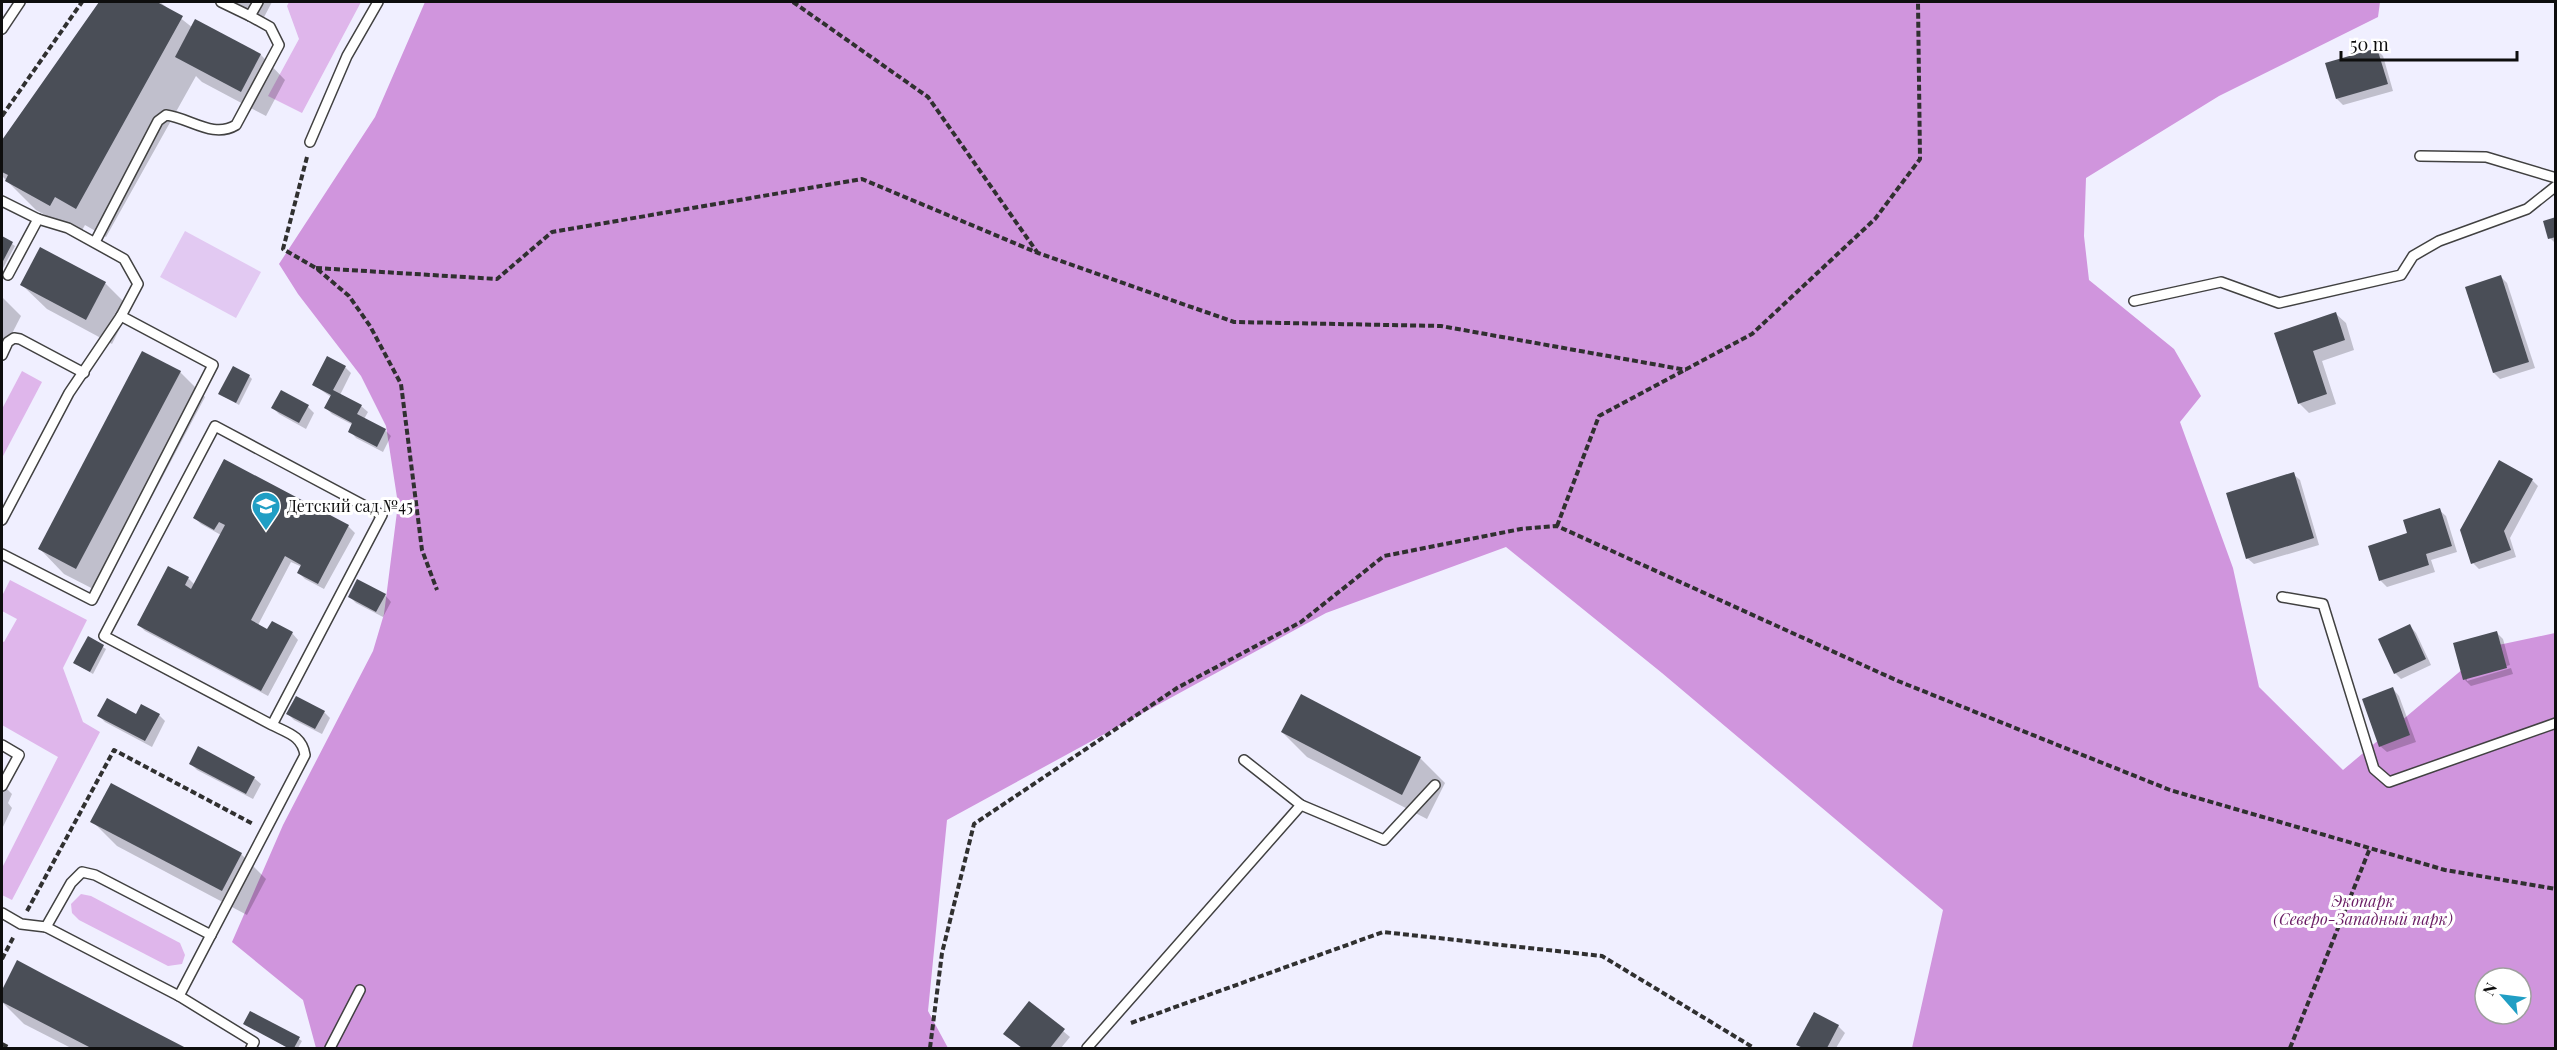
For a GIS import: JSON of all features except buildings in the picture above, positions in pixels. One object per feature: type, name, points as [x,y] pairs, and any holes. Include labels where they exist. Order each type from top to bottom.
[{"type":"lane","points":[[2,29],[20,2]]},
{"type":"lane","points":[[95,242],[158,121],[166,115],[178,116],[215,131],[226,131],[236,125],[279,45],[270,27],[220,2]]},
{"type":"lane","points":[[250,16],[258,2]]},
{"type":"lane","points":[[310,142],[347,56],[378,2]]},
{"type":"lane","points":[[2421,156],[2486,157],[2556,178]]},
{"type":"lane","points":[[2134,301],[2221,282],[2279,303],[2401,275],[2413,256],[2439,241],[2527,209],[2556,186]]},
{"type":"lane","points":[[2,201],[38,219],[68,228],[124,259],[138,285],[121,316],[69,393],[2,520]]},
{"type":"lane","points":[[8,275],[38,219]]},
{"type":"lane","points":[[2,554],[92,600],[213,365],[121,316]]},
{"type":"lane","points":[[2,355],[8,342],[14,338],[20,339],[84,373]]},
{"type":"lane","points":[[179,996],[305,755],[303,744],[272,724],[104,636],[215,426],[382,515],[272,724]]},
{"type":"lane","points":[[2282,597],[2323,604],[2374,770],[2389,782],[2556,723]]},
{"type":"lane","points":[[2,745],[19,754],[2,786]]},
{"type":"lane","points":[[1244,760],[1301,805],[1384,840],[1435,785]]},
{"type":"lane","points":[[1087,1048],[1301,805]]},
{"type":"lane","points":[[46,927],[71,883],[82,872],[95,875],[211,935]]},
{"type":"lane","points":[[2,914],[21,924],[46,927],[179,996],[254,1042],[250,1048]]},
{"type":"lane","points":[[330,1048],[360,990]]},
{"type":"path","points":[[2,116],[82,2]]},
{"type":"path","points":[[793,2],[928,97],[1038,253]]},
{"type":"path","points":[[1557,526],[1599,416],[1752,334],[1875,219],[1920,159],[1918,2]]},
{"type":"path","points":[[310,142],[283,249],[316,268],[349,296],[370,326],[401,384],[422,550],[437,590]]},
{"type":"path","points":[[316,268],[497,279],[552,232],[862,179],[1038,253],[1234,322],[1442,326],[1686,369]]},
{"type":"path","points":[[930,1048],[942,953],[974,824],[1177,688],[1301,622],[1384,556],[1521,529],[1557,526],[1898,681],[2170,790],[2445,870],[2556,889]]},
{"type":"path","points":[[2,959],[114,750],[266,831]]},
{"type":"path","points":[[2290,1048],[2370,848]]},
{"type":"path","points":[[1130,1024],[1383,932],[1602,956],[1754,1048]]},
{"type":"path","points":[[2,1044],[10,1048]]},
{"type":"shaded area","points":[[289,2],[361,2],[302,113],[268,96],[299,39],[287,6]]},
{"type":"shaded area","points":[[185,231],[261,272],[236,318],[160,277]]},
{"type":"shaded area","points":[[22,371],[42,382],[2,458],[2,409]]},
{"type":"shaded area","points":[[10,580],[87,620],[63,668],[83,722],[100,732],[12,900],[2,895],[2,868],[58,757],[2,725],[2,641],[4,642],[17,619],[2,611],[2,596]]},
{"type":"shaded area","points":[[81,894],[91,896],[180,943],[185,955],[182,964],[168,966],[79,920],[72,913],[71,904]]},
{"type":"green space","name":"Экопарк (Северо-Западный парк)","points":[[425,2],[2380,2],[2378,17],[2219,96],[2086,178],[2084,236],[2089,280],[2174,349],[2201,396],[2180,422],[2233,568],[2259,687],[2343,770],[2489,647],[2555,633],[2555,1048],[1912,1048],[1943,910],[1662,673],[1506,547],[1326,613],[947,820],[928,1011],[948,1048],[316,1048],[303,1000],[232,942],[283,825],[373,651],[384,614],[398,504],[386,426],[361,376],[298,294],[279,264],[375,117]]},
{"type":"place","name":"Детский сад №45","points":[[266,532]]}]
